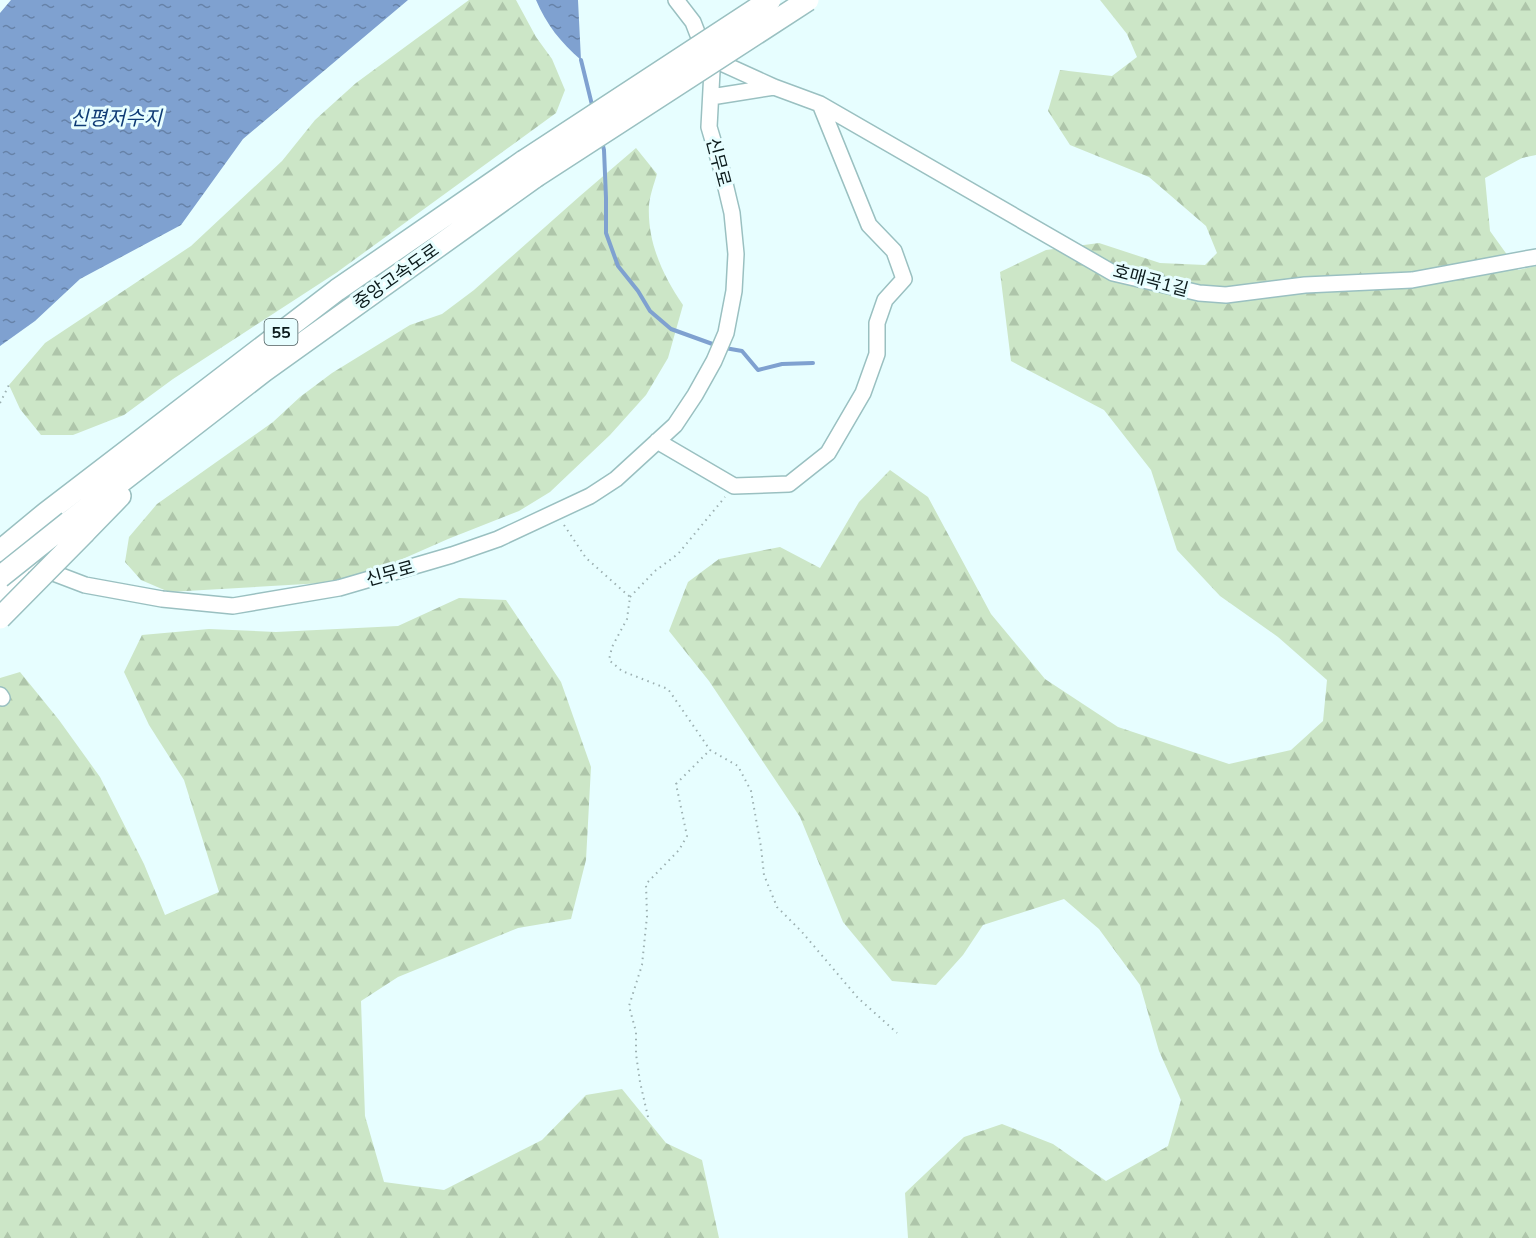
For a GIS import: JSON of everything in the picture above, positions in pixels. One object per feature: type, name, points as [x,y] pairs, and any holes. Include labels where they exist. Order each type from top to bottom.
[{"type":"highway","name":"중앙고속도로","points":[[0,577],[77,527],[175,440],[529,169],[770,0]]},
{"type":"highway","name":"중앙고속도로","points":[[0,552],[43,507],[337,290],[529,169],[808,0]]},
{"type":"highway","points":[[0,535],[43,507]]},
{"type":"highway","points":[[0,618],[77,527]]},
{"type":"street","name":"신무로","points":[[0,552],[85,585],[162,599],[233,606],[339,588],[452,555],[498,539],[590,496],[616,479],[675,425],[695,395],[726,333],[734,291],[736,254],[732,213],[709,127],[712,70],[693,22],[676,0]]},
{"type":"street","name":"호매곡1길","points":[[706,57],[774,87],[820,104],[1113,273],[1199,293],[1226,295],[1305,285],[1412,280],[1536,257]]},
{"type":"street","points":[[711,97],[774,87]]},
{"type":"street","points":[[657,441],[734,486],[789,484],[828,453],[863,393],[877,354],[877,322],[885,300],[903,279],[894,251],[869,225],[820,104]]},
{"type":"street","points":[[0,597],[14,584],[25,562]]},
{"type":"path","points":[[0,403],[9,385]]},
{"type":"path","points":[[734,486],[678,554],[655,571],[630,597],[627,619],[612,647],[609,660],[622,671],[668,689],[710,750],[738,766],[751,790],[764,875],[777,908],[802,932],[858,998],[897,1033]]},
{"type":"path","points":[[556,512],[586,558],[630,597]]},
{"type":"path","points":[[648,1117],[639,1072],[636,1032],[629,1006],[642,965],[647,916],[646,884],[679,850],[687,836],[676,783],[710,750]]},
{"type":"green space","points":[[469,0],[516,0],[536,37],[552,59],[565,90],[556,113],[336,273],[173,379],[124,415],[73,435],[41,435],[20,409],[9,385],[45,343],[191,246],[282,161],[315,120],[356,83]]},
{"type":"green space","points":[[1100,0],[1536,0],[1536,155],[1522,158],[1485,178],[1490,231],[1518,270],[1536,266],[1536,1238],[908,1238],[905,1193],[964,1137],[1002,1124],[1053,1144],[1106,1181],[1168,1146],[1181,1100],[1159,1051],[1140,985],[1099,929],[1064,899],[983,925],[963,955],[936,985],[892,981],[843,922],[800,817],[709,681],[669,631],[688,582],[719,559],[780,547],[820,568],[859,502],[890,470],[928,497],[991,614],[1045,679],[1118,727],[1229,764],[1291,750],[1323,721],[1327,680],[1278,637],[1220,596],[1177,550],[1151,470],[1104,410],[1011,361],[1000,272],[1046,250],[1099,243],[1160,263],[1205,265],[1217,253],[1206,226],[1149,177],[1070,145],[1048,111],[1060,70],[1112,76],[1137,57],[1127,34]]},
{"type":"green space","points":[[636,148],[657,174],[649,205],[651,232],[663,270],[683,305],[668,358],[646,395],[610,435],[550,492],[519,511],[373,572],[323,583],[169,592],[141,580],[125,562],[129,537],[157,504],[273,422],[300,397],[332,373],[410,325],[442,314],[474,290]]},
{"type":"green space","points":[[459,598],[506,600],[561,682],[591,767],[586,860],[571,919],[518,928],[398,977],[361,1001],[365,1116],[384,1182],[444,1190],[542,1140],[586,1095],[622,1089],[666,1143],[702,1160],[719,1238],[0,1238],[0,678],[20,672],[59,720],[100,777],[144,864],[165,915],[219,892],[184,780],[149,725],[124,672],[142,635],[209,629],[276,632],[398,626]]},
{"type":"water","name":"신평저수지","points":[[11,0],[408,0],[243,139],[181,225],[80,279],[35,321],[0,346],[0,13]]},
{"type":"water","points":[[536,0],[578,0],[581,60],[555,33]]},
{"type":"waterway","points":[[581,60],[593,109]]},
{"type":"waterway","points":[[602,142],[606,233],[618,266],[638,291],[650,311],[671,329],[718,346]]},
{"type":"waterway","points":[[725,348],[742,351],[758,370],[782,364],[813,363]]}]
